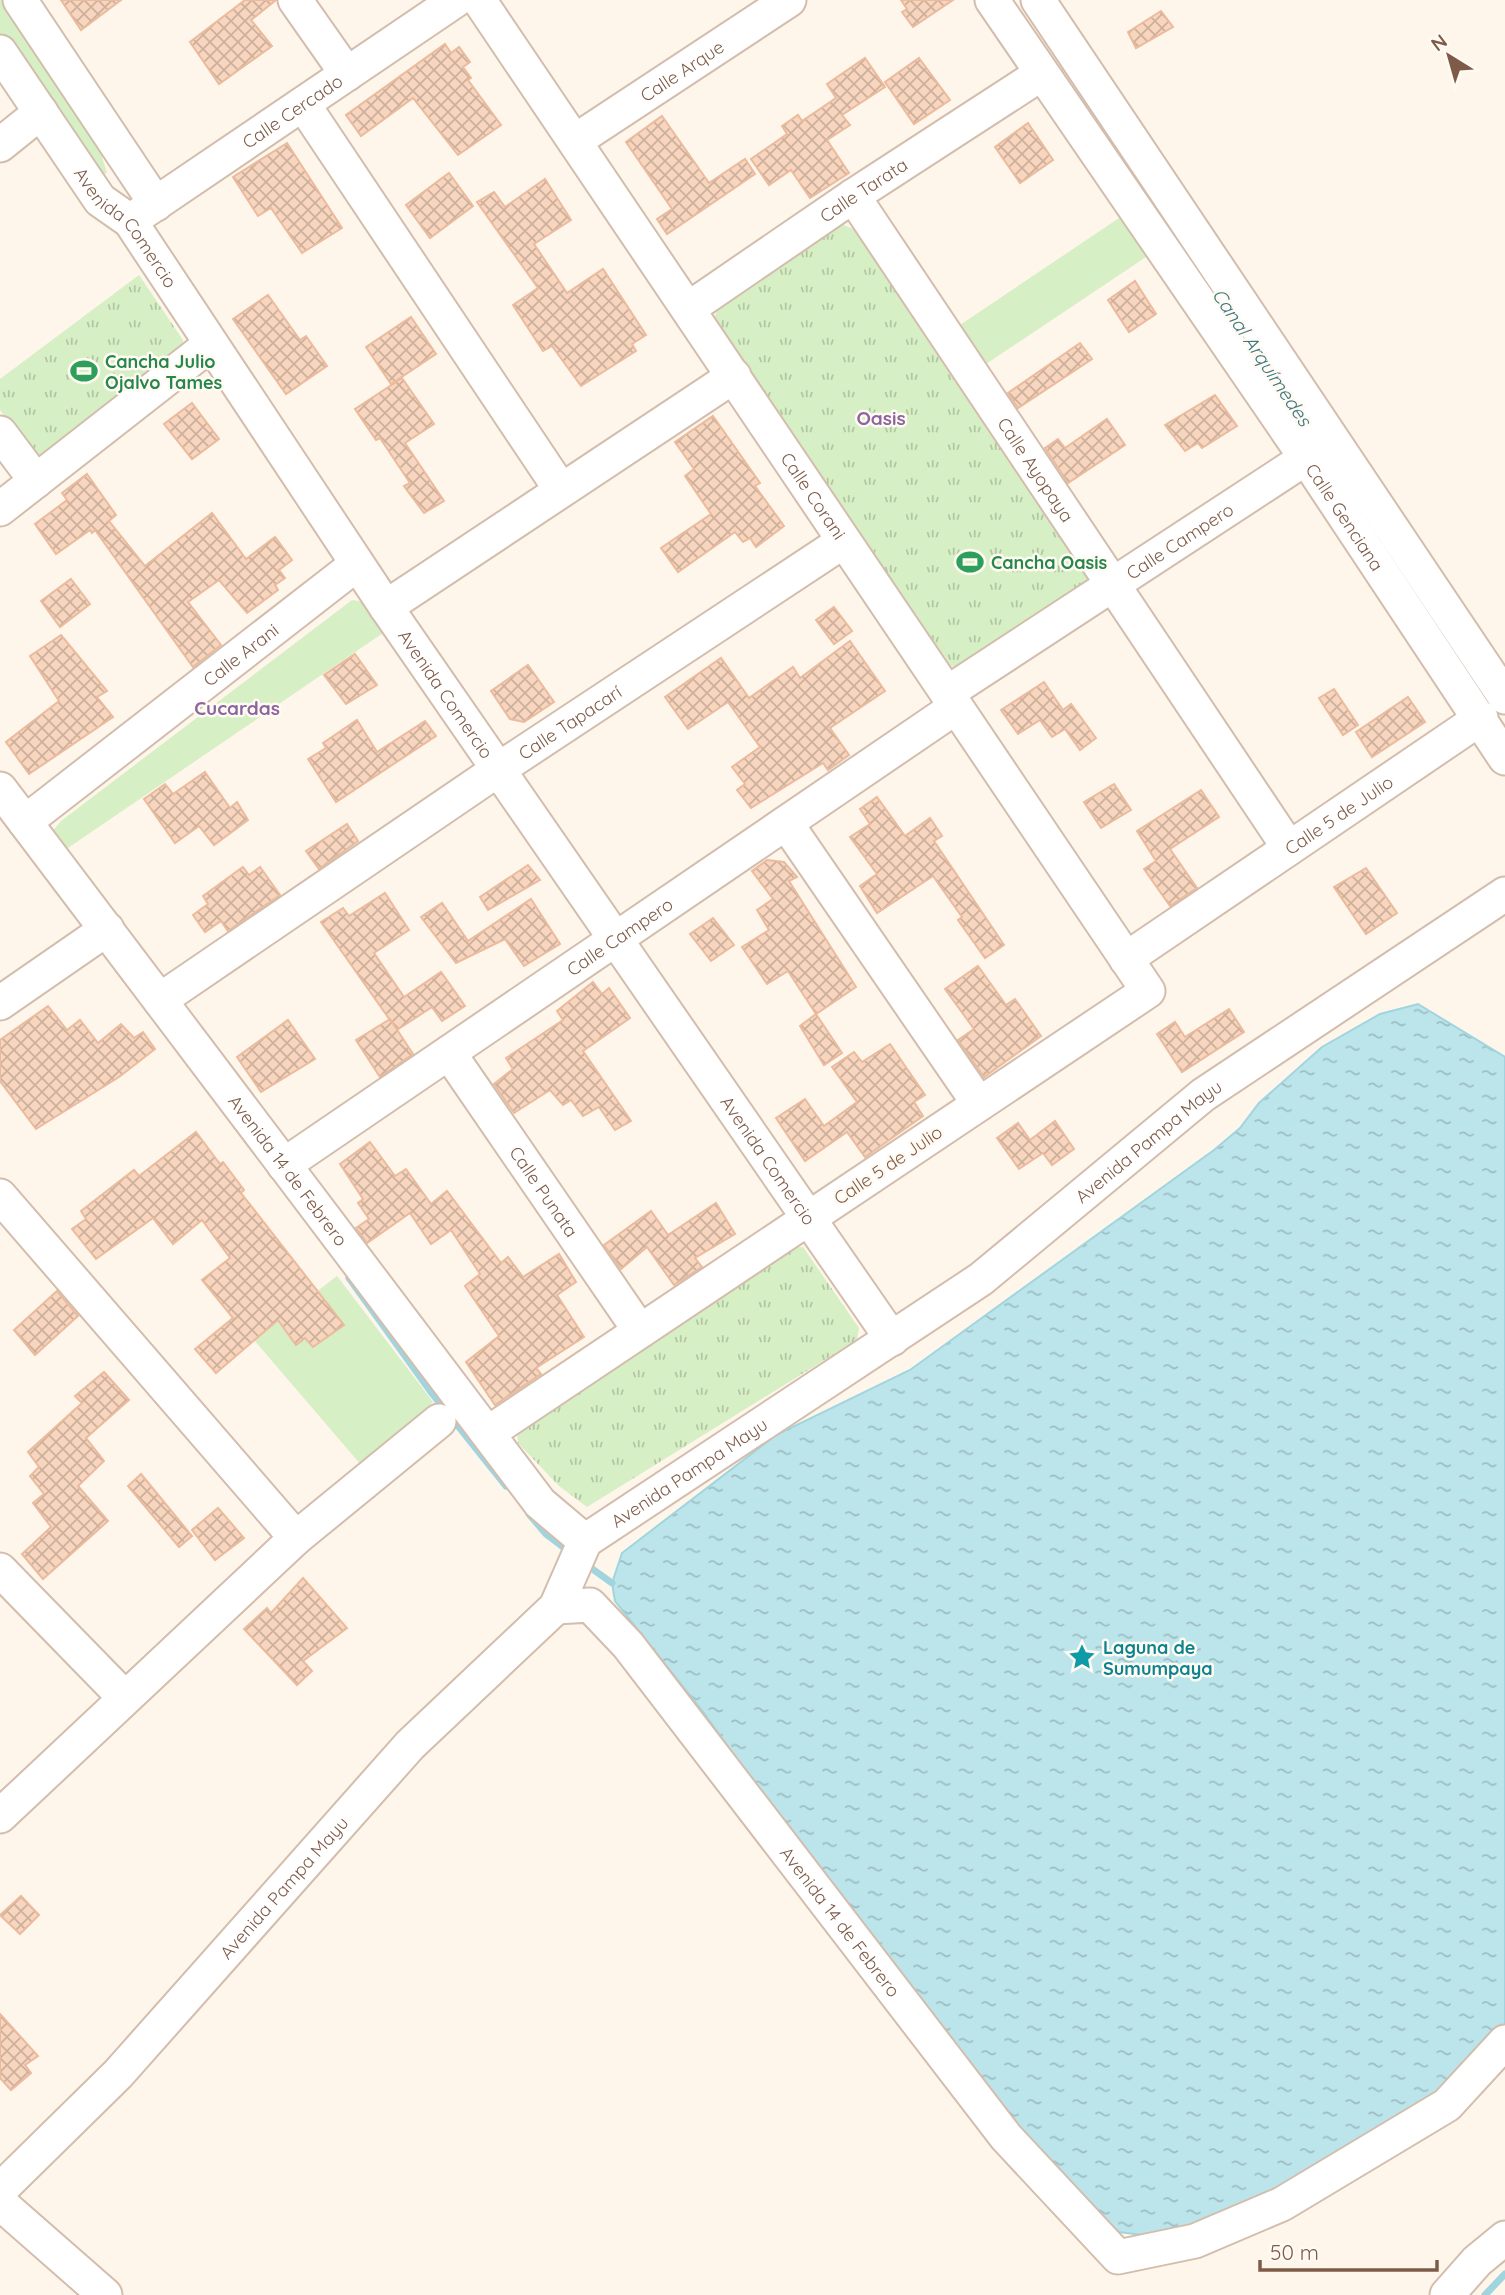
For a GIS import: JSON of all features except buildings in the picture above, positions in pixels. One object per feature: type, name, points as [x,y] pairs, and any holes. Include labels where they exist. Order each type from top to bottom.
[{"type":"street","name":"Avenida Comercio","points":[[20,0],[143,213],[211,344],[386,607],[892,1339]]},
{"type":"street","points":[[295,0],[348,74]]},
{"type":"street","name":"Calle Cercado","points":[[143,213],[456,0]]},
{"type":"street","name":"Calle Corani","points":[[479,0],[1148,991]]},
{"type":"street","name":"Calle Arque","points":[[575,141],[789,0]]},
{"type":"street","name":"Calle Genciana","points":[[992,0],[1306,458],[1493,708]]},
{"type":"street","name":"Calle Genciana","points":[[1038,0],[1493,708],[1505,758]]},
{"type":"street","name":"Avenida Comercio","points":[[0,52],[100,200],[143,213]]},
{"type":"street","name":"Calle Tarata","points":[[688,309],[853,196],[1041,74]]},
{"type":"street","points":[[303,104],[561,490]]},
{"type":"street","points":[[0,145],[41,112]]},
{"type":"street","name":"Calle Ayopaya","points":[[853,196],[1289,848]]},
{"type":"street","points":[[0,509],[211,344]]},
{"type":"street","points":[[386,607],[734,376]]},
{"type":"street","points":[[0,433],[36,481]]},
{"type":"street","name":"Calle Campero","points":[[284,1165],[786,823],[1112,583],[1306,458]]},
{"type":"street","name":"Calle Tapacarí","points":[[160,1000],[499,769],[844,541]]},
{"type":"street","name":"Calle Arani","points":[[25,821],[357,564]]},
{"type":"street","name":"Calle 5 de Julio","points":[[1126,959],[1493,708]]},
{"type":"street","name":"Avenida 14 de Febrero","points":[[0,789],[25,821],[97,936],[160,1000],[540,1503],[585,1541]]},
{"type":"street","points":[[786,823],[979,1104]]},
{"type":"street","name":"Avenida Pampa Mayu","points":[[3,2184],[118,2074],[410,1745],[556,1607],[585,1541],[981,1279],[1203,1096],[1505,894]]},
{"type":"street","points":[[0,1003],[97,936]]},
{"type":"street","name":"Calle 5 de Julio","points":[[488,1433],[1148,991]]},
{"type":"street","name":"Calle Punata","points":[[449,1053],[640,1331]]},
{"type":"street","points":[[0,1196],[296,1538]]},
{"type":"street","points":[[0,1815],[296,1538],[439,1421]]},
{"type":"street","points":[[0,1570],[124,1698]]},
{"type":"street","name":"Avenida 14 de Febrero","points":[[556,1607],[590,1605],[628,1645],[1006,2137],[1118,2257],[1195,2241],[1282,2204],[1447,2105],[1505,2042]]},
{"type":"street","points":[[3,2184],[105,2295]]},
{"type":"street","points":[[1447,2295],[1477,2261],[1505,2238]]},
{"type":"green space","points":[[0,0],[6,0],[94,131],[107,173],[96,177],[0,34]]},
{"type":"green space","points":[[1128,212],[1155,251],[980,368],[954,329]]},
{"type":"green space","points":[[839,223],[856,230],[1087,568],[1088,582],[966,669],[951,666],[714,320],[719,301]]},
{"type":"green space","name":"Cancha Julio Ojalvo Tames","points":[[139,275],[183,340],[183,351],[39,463],[0,410],[0,379]]},
{"type":"green space","points":[[352,600],[365,602],[383,633],[65,850],[52,832],[61,821]]},
{"type":"green space","points":[[803,1247],[859,1328],[857,1340],[587,1507],[559,1486],[518,1443],[517,1429],[789,1248]]},
{"type":"green space","points":[[337,1276],[433,1402],[362,1466],[254,1340]]},
{"type":"water","name":"Laguna de Sumumpaya","points":[[1418,1004],[1505,1057],[1505,2026],[1431,2109],[1231,2216],[1159,2237],[1119,2232],[1075,2194],[993,2104],[784,1826],[704,1713],[615,1601],[612,1583],[622,1553],[776,1435],[910,1370],[1214,1150],[1240,1128],[1259,1103],[1322,1047],[1380,1014]]},
{"type":"waterway","points":[[349,1278],[431,1392],[506,1486]]},
{"type":"waterway","points":[[529,1514],[546,1534],[571,1553]]},
{"type":"waterway","points":[[584,1563],[612,1583]]},
{"type":"waterway","points":[[1485,2295],[1505,2274]]},
{"type":"place","name":"Cancha Julio Ojalvo Tames","points":[[84,371]]},
{"type":"place","name":"Cancha Oasis","points":[[970,562]]},
{"type":"place","name":"Laguna de Sumumpaya","points":[[1082,1657]]},
{"type":"district","name":"Oasis","points":[[881,418]]},
{"type":"district","name":"Cucardas","points":[[237,708]]},
{"type":"water label","name":"Canal Arquímedes","points":[[1262,357]]}]
